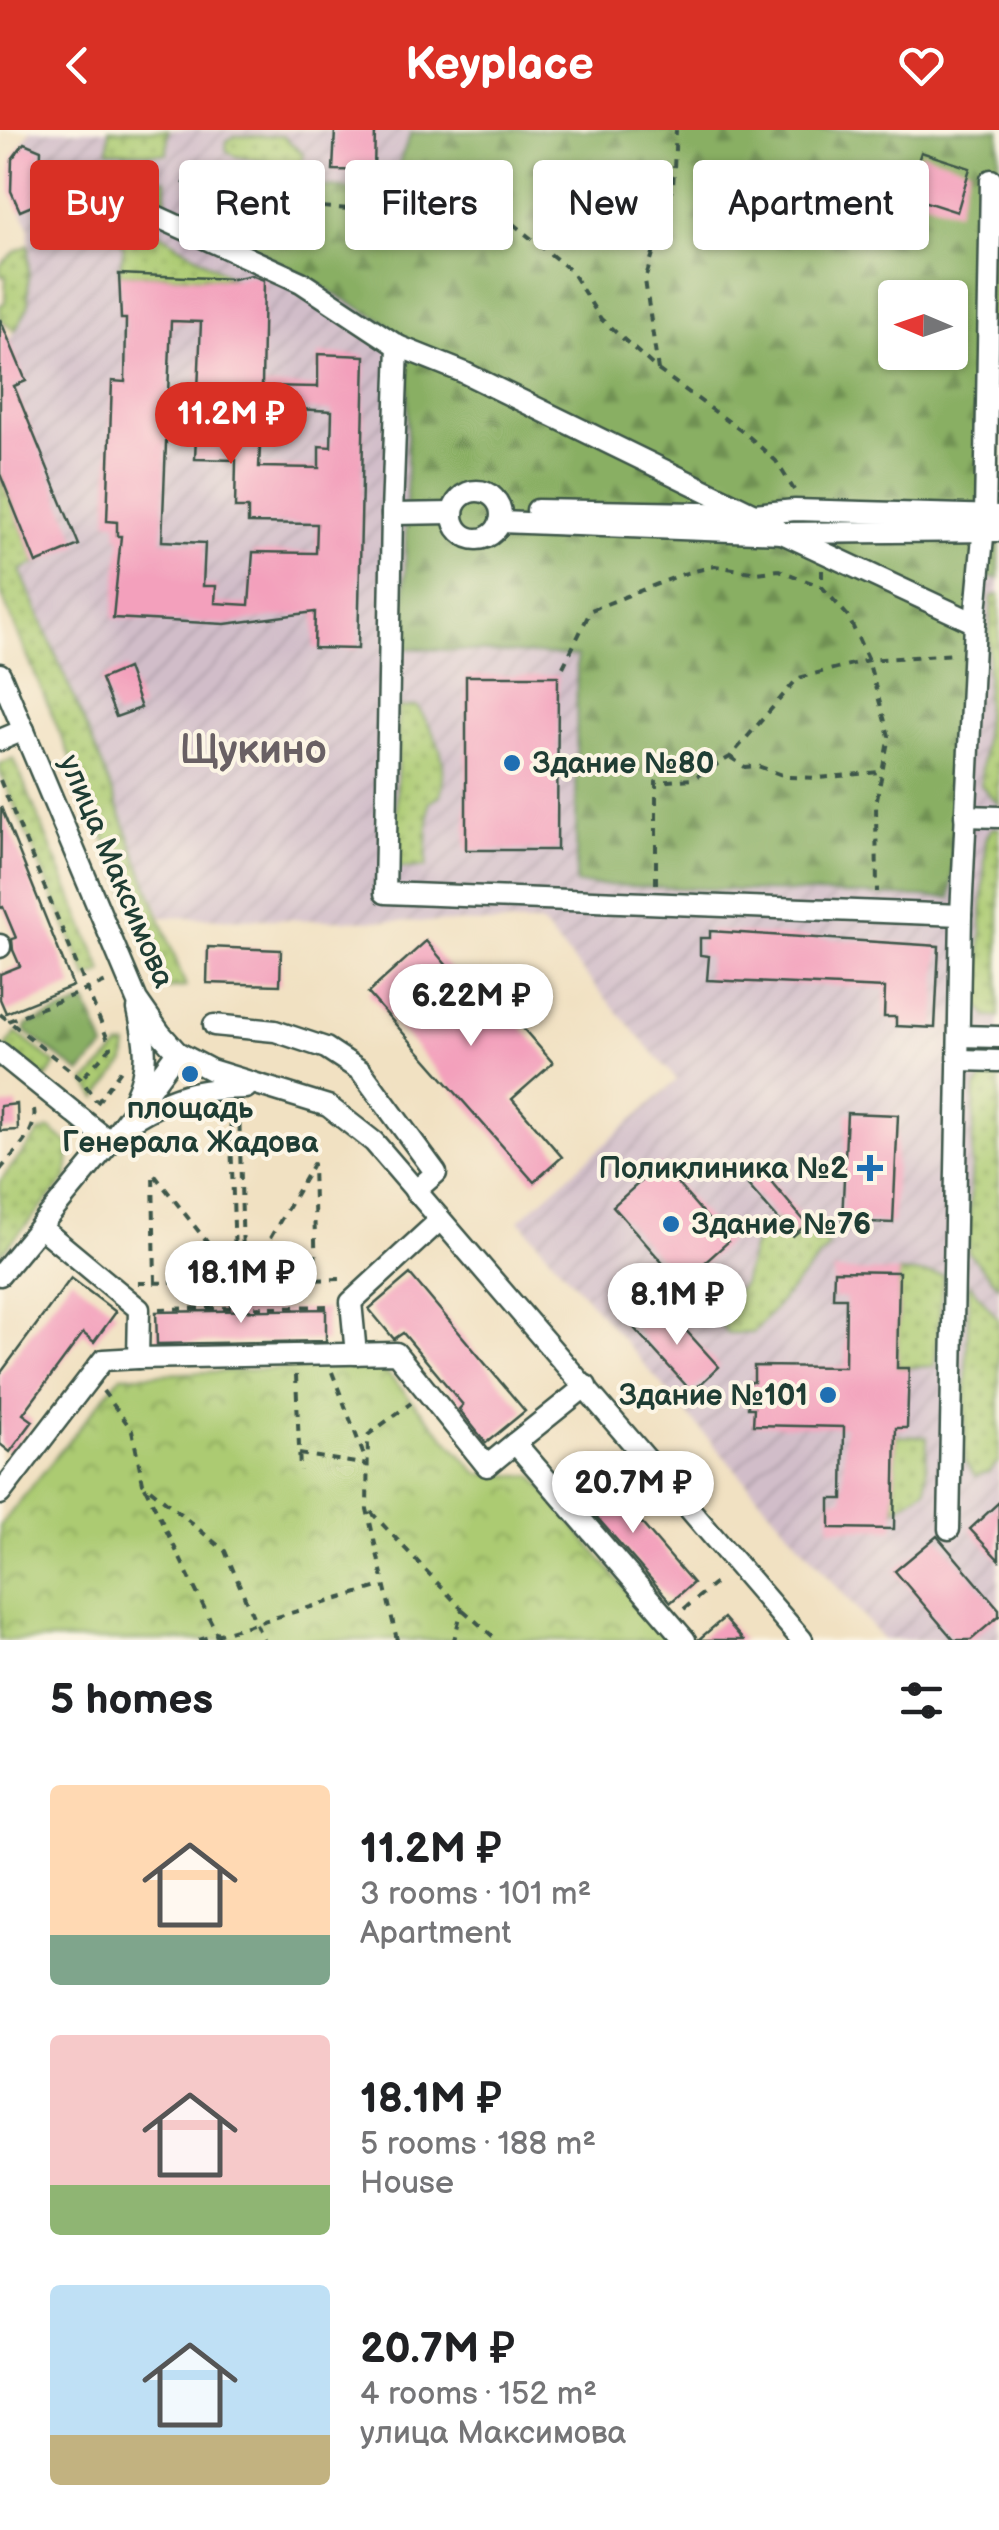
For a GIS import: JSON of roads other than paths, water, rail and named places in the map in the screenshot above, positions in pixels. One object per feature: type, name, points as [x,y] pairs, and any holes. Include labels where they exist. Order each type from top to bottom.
[{"type":"street","points":[[949,1529],[965,816],[976,623],[992,523],[991,180]]},
{"type":"street","points":[[159,218],[300,282],[398,346],[464,372],[754,514],[782,533],[976,623]]},
{"type":"street","points":[[398,346],[385,894],[961,915]]},
{"type":"street","points":[[479,491],[492,497],[500,516],[491,535],[476,540],[457,528],[453,513],[464,495],[479,491]]},
{"type":"street","points":[[500,516],[754,514],[795,510],[992,523]]},
{"type":"street","points":[[392,514],[453,513]]},
{"type":"street","points":[[500,516],[782,533],[992,523]]},
{"type":"street","name":"улица Максимова","points":[[0,674],[137,1000],[160,1033],[177,1052],[212,1070],[328,1106],[374,1142],[802,1640]]},
{"type":"street","points":[[0,740],[24,730]]},
{"type":"street","points":[[965,816],[999,817]]},
{"type":"street","points":[[116,1134],[141,1084],[146,1064],[137,1000]]},
{"type":"street","points":[[214,1025],[275,1031],[326,1048],[361,1071],[436,1173],[415,1191]]},
{"type":"street","points":[[960,1036],[999,1036]]},
{"type":"street","points":[[0,1052],[116,1134]]},
{"type":"street","points":[[0,1275],[116,1134],[177,1052]]},
{"type":"street","points":[[959,1060],[999,1061]]},
{"type":"street","points":[[116,1134],[157,1104],[184,1093],[209,1088],[266,1088]]},
{"type":"street","points":[[356,1354],[352,1304],[440,1220]]},
{"type":"street","points":[[40,1227],[139,1309],[138,1358]]},
{"type":"street","points":[[0,1494],[103,1360],[396,1353],[487,1466],[586,1386]]},
{"type":"street","points":[[515,1442],[685,1640]]},
{"type":"place","name":"Здание №80","points":[[512,763]]},
{"type":"place","name":"площадь Генерала Жадова","points":[[190,1074]]},
{"type":"place","name":"Поликлиника №2","points":[[870,1168]]},
{"type":"place","name":"Здание №76","points":[[671,1224]]},
{"type":"place","name":"Здание №101","points":[[828,1395]]},
{"type":"district","name":"Щукино","points":[[253,749]]}]
